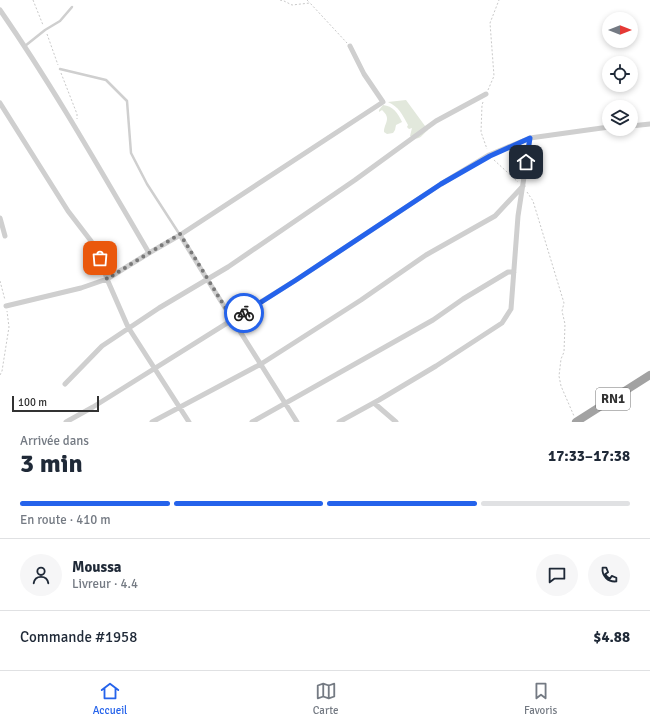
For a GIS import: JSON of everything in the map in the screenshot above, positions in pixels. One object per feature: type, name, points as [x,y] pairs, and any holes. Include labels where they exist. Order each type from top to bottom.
[{"type":"highway","name":"RN1","points":[[576,422],[650,375]]},
{"type":"street","points":[[0,10],[25,46],[98,165],[149,253]]},
{"type":"street","points":[[6,306],[81,288],[107,279],[180,234],[383,102],[364,74],[350,46]]},
{"type":"street","points":[[65,384],[102,346],[128,328],[228,267],[355,180],[436,121],[486,94]]},
{"type":"street","points":[[0,103],[68,211],[92,242],[100,258],[107,279],[128,328],[189,422]]},
{"type":"street","points":[[638,125],[650,124]]},
{"type":"street","points":[[66,422],[94,407],[233,320],[441,184],[490,156],[530,138],[602,128]]},
{"type":"street","points":[[339,422],[436,366],[502,323],[511,309],[518,216],[530,138]]},
{"type":"street","points":[[152,422],[261,364],[362,300],[426,255],[495,216],[523,186]]},
{"type":"street","points":[[0,218],[5,236]]},
{"type":"street","points":[[180,234],[297,422]]},
{"type":"street","points":[[252,422],[432,320],[463,299],[508,272],[514,272]]},
{"type":"street","points":[[374,403],[396,422]]},
{"type":"lane","points":[[25,46],[60,20],[72,6]]},
{"type":"lane","points":[[60,70],[106,80],[128,100],[131,153],[147,184],[180,234]]},
{"type":"path","points":[[280,0],[284,0],[292,5],[310,3]]},
{"type":"path","points":[[307,0],[350,46]]},
{"type":"path","points":[[499,0],[490,22],[494,76],[482,105],[481,132],[490,156],[523,186],[533,201],[564,303],[562,311],[565,324],[564,352],[559,376],[561,386],[576,422]]},
{"type":"path","points":[[0,281],[9,326],[2,371],[0,375]]},
{"type":"shaded area","points":[[406,100],[428,130],[418,138],[413,138],[410,136],[412,128],[409,129],[407,127],[408,125],[400,111],[388,102]]},
{"type":"shaded area","points":[[383,105],[395,110],[402,122],[396,125],[393,133],[387,134],[384,132],[387,116],[382,110],[379,112]]},
{"type":"way so far","points":[[100,258],[107,279],[180,234],[233,320],[244,313]]},
{"type":"route","points":[[244,313],[441,184],[490,156],[530,138],[526,162]]}]
